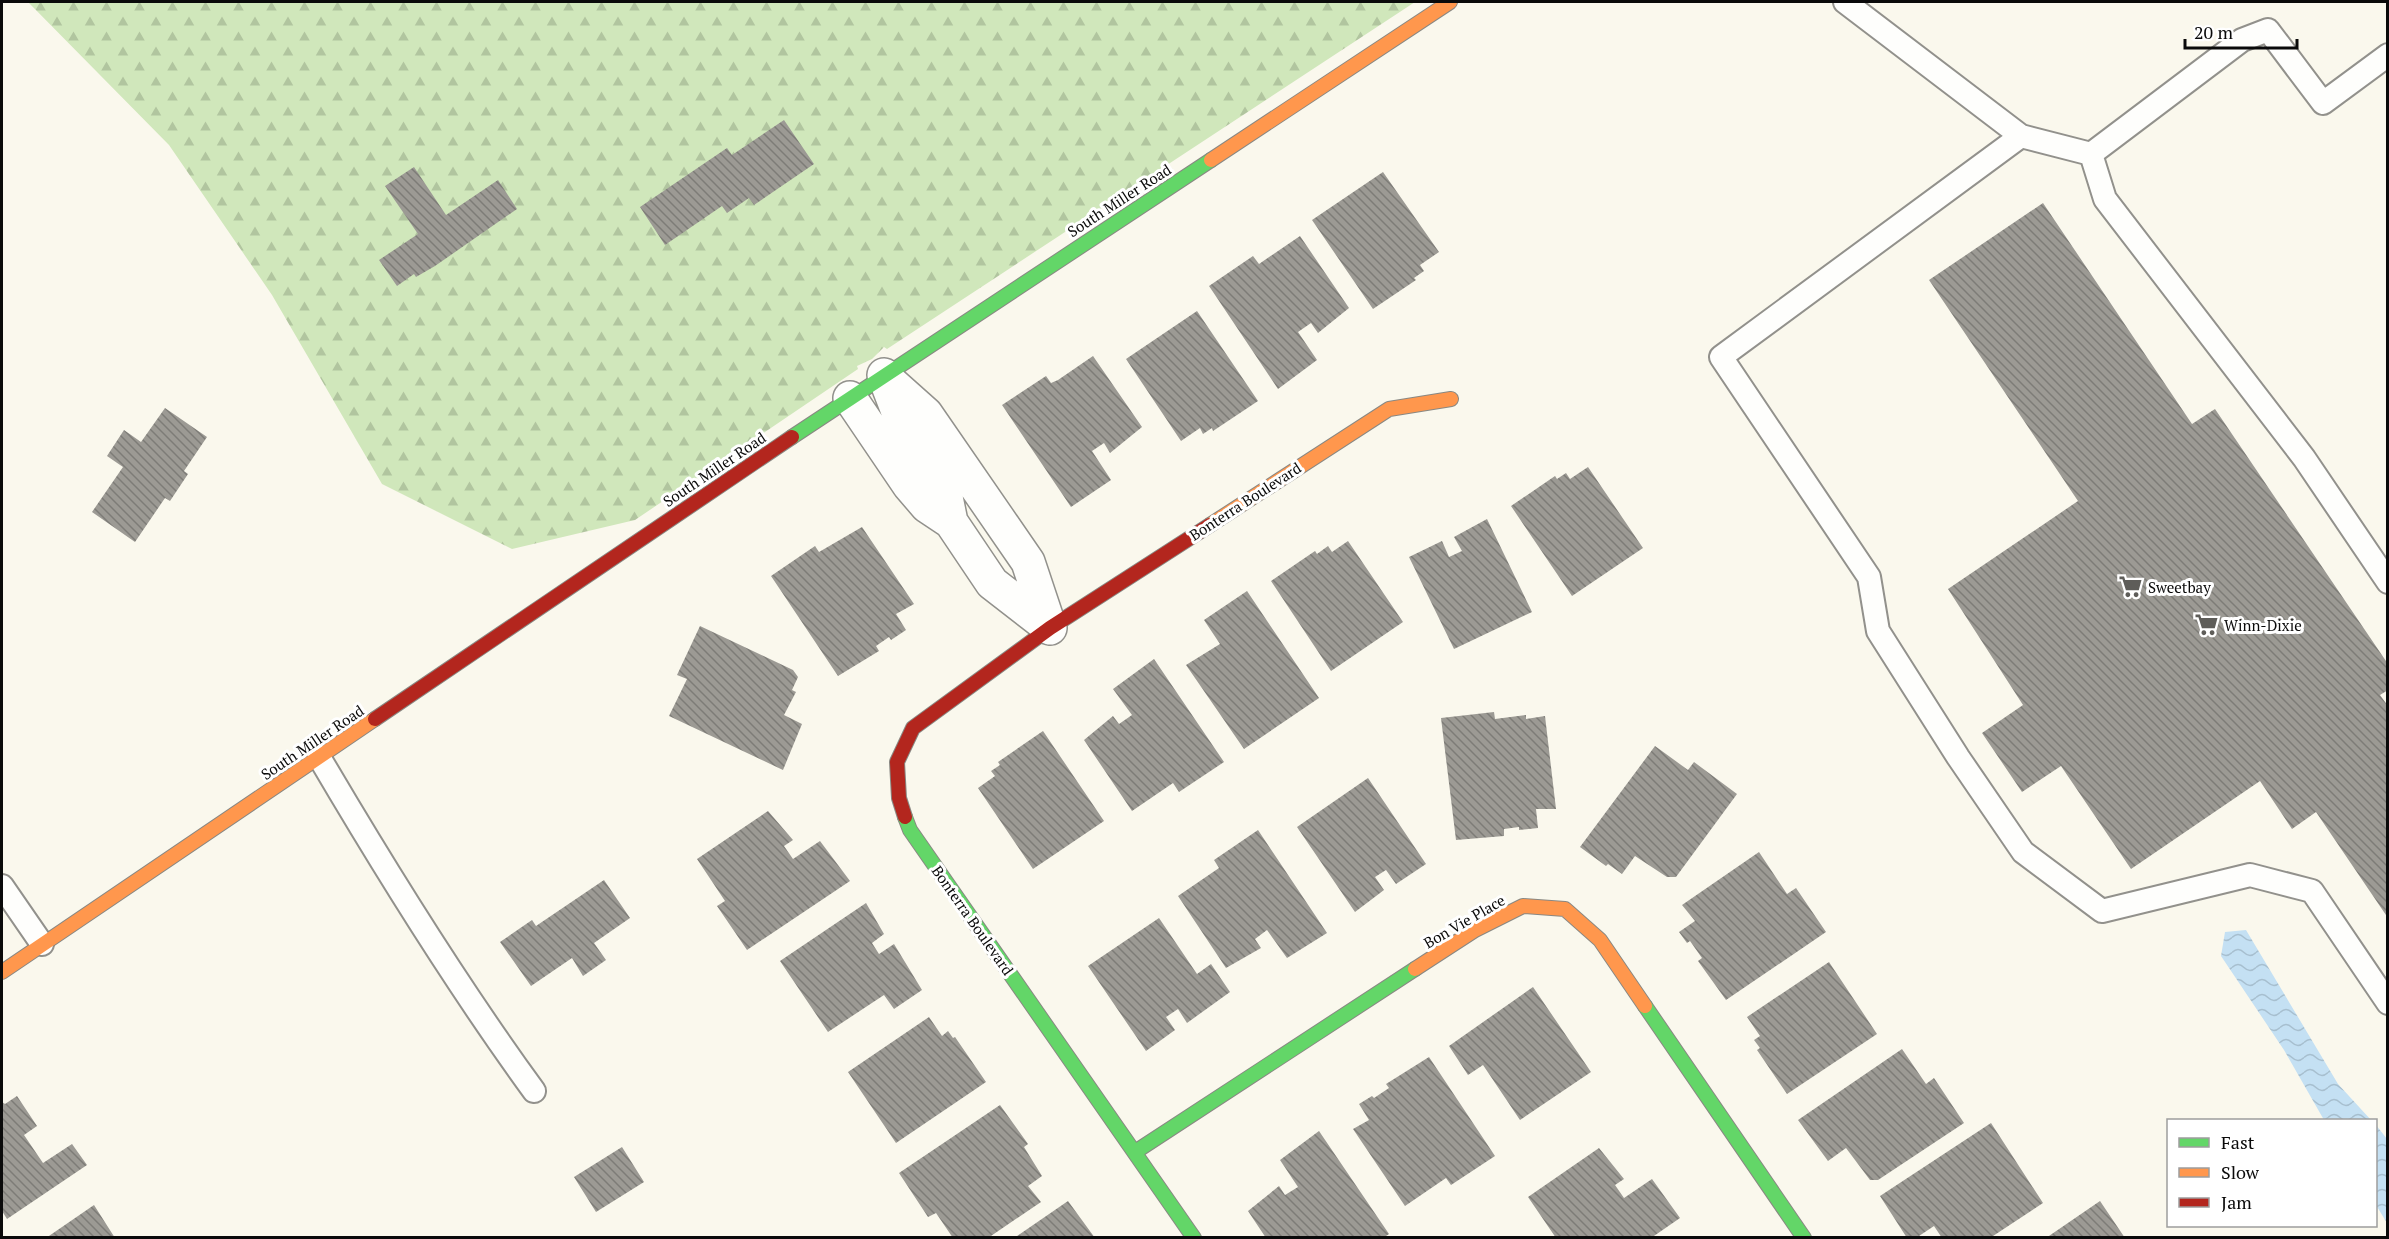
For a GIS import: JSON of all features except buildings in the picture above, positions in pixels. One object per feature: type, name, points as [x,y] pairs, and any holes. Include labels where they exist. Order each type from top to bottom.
[{"type":"street","name":"South Miller Road","points":[[2,972],[884,375],[1450,2]]},
{"type":"street","points":[[884,375],[902,422],[944,487],[951,522]]},
{"type":"street","points":[[884,375],[926,414],[1009,533],[1028,562],[1050,628]]},
{"type":"street","points":[[850,398],[909,485],[927,506],[951,522],[992,583],[1050,628]]},
{"type":"street","name":"Bonterra Boulevard","points":[[1194,1238],[910,830],[899,798],[897,762],[913,728],[1050,628],[1389,409],[1450,399]]},
{"type":"street","name":"Bon Vie Place","points":[[1136,1152],[1475,930],[1523,906],[1565,909],[1600,940],[1804,1238]]},
{"type":"lane","points":[[1845,2],[2021,136],[2091,154]]},
{"type":"lane","points":[[2091,154],[2242,40],[2268,30],[2323,103],[2388,55]]},
{"type":"lane","points":[[2021,136],[1721,357],[1869,577],[1878,631],[1958,757],[2023,852],[2102,911],[2250,875],[2312,891],[2388,1003]]},
{"type":"lane","points":[[2091,154],[2105,199],[2304,458],[2388,582]]},
{"type":"lane","points":[[319,757],[377,855],[483,1020],[534,1091]]},
{"type":"lane","points":[[2,886],[42,944]]},
{"type":"green space","points":[[28,2],[1415,2],[887,349],[884,347],[872,359],[857,366],[858,369],[635,520],[512,549],[382,484],[272,295],[169,145]]},
{"type":"water","points":[[2246,930],[2338,1084],[2370,1119],[2323,1119],[2284,1050],[2221,956],[2225,932]]},
{"type":"water","points":[[2377,1126],[2387,1139],[2387,1223],[2377,1207]]},
{"type":"traffic: fast","points":[[792,437],[1211,160]]},
{"type":"traffic: fast","points":[[905,817],[910,830],[1194,1238]]},
{"type":"traffic: fast","points":[[1135,1152],[1415,969]]},
{"type":"traffic: fast","points":[[1645,1006],[1804,1238]]},
{"type":"traffic: slow","points":[[1211,160],[1450,2]]},
{"type":"traffic: slow","points":[[1210,525],[1389,409],[1451,399]]},
{"type":"traffic: slow","points":[[2,972],[375,719]]},
{"type":"traffic: slow","points":[[1415,969],[1475,930],[1523,906],[1565,909],[1600,940],[1645,1006]]},
{"type":"traffic: jam","points":[[375,719],[792,437]]},
{"type":"traffic: jam","points":[[905,817],[899,798],[897,762],[913,728],[1050,628],[1210,525]]},
{"type":"place","name":"Sweetbay","points":[[2130,587]]},
{"type":"place","name":"Winn-Dixie","points":[[2206,625]]}]
